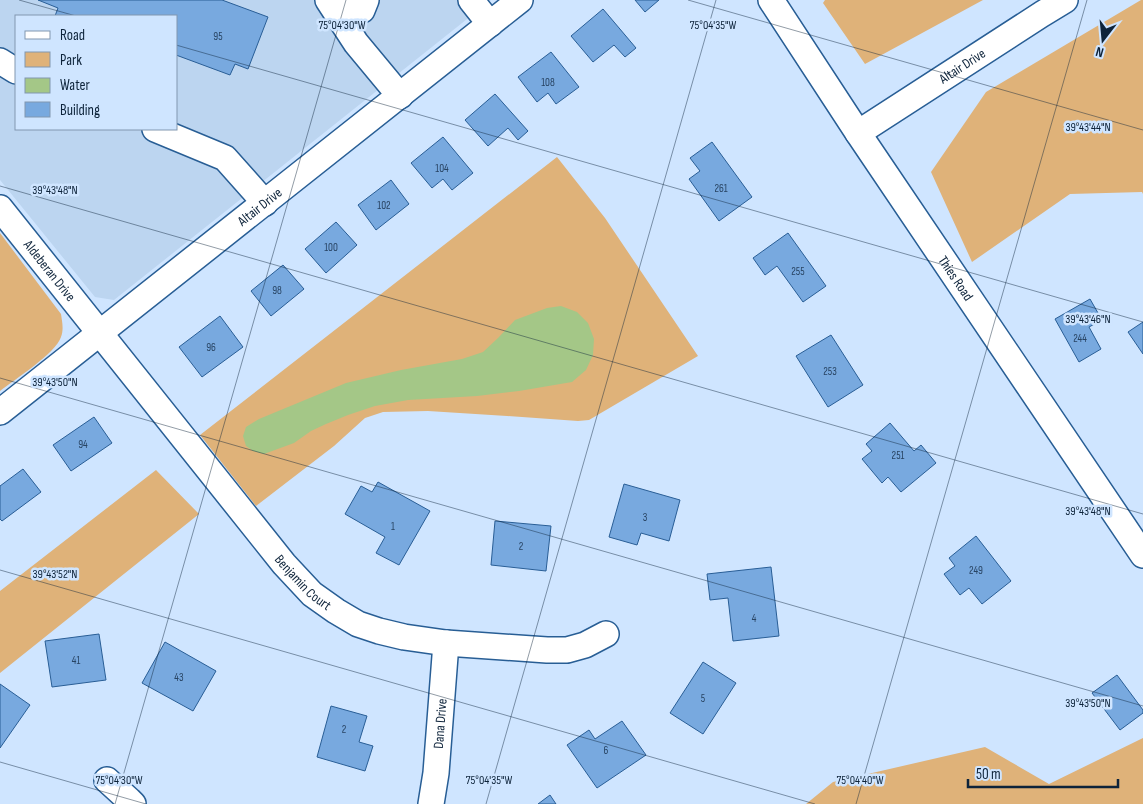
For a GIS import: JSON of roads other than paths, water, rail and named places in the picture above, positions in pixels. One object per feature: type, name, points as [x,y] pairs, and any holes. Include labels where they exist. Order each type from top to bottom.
[{"type":"street","points":[[328,0],[356,43],[400,96]]},
{"type":"street","points":[[334,0],[362,10],[366,0]]},
{"type":"street","points":[[471,0],[490,24]]},
{"type":"street","name":"Altair Drive","points":[[0,412],[520,0]]},
{"type":"street","name":"Thies Road","points":[[771,0],[858,133],[1143,555]]},
{"type":"street","name":"Altair Drive","points":[[858,133],[1065,0]]},
{"type":"street","points":[[0,61],[15,70]]},
{"type":"street","points":[[157,130],[225,158],[265,203]]},
{"type":"street","name":"Aldeberan Drive","points":[[0,208],[100,333]]},
{"type":"street","name":"Benjamin Court","points":[[100,333],[284,564],[312,594],[336,611],[358,624],[378,631],[404,637],[446,642],[567,650],[585,645],[606,634]]},
{"type":"street","name":"Dana Drive","points":[[430,804],[436,772],[446,642]]},
{"type":"street","points":[[107,780],[132,804]]},
{"type":"water","points":[[561,306],[577,312],[588,323],[594,339],[593,355],[586,370],[572,382],[519,391],[477,396],[408,400],[375,406],[326,424],[311,431],[294,443],[264,454],[253,451],[246,446],[243,436],[246,427],[259,419],[346,383],[401,370],[462,359],[483,352],[515,320],[547,308]]}]
